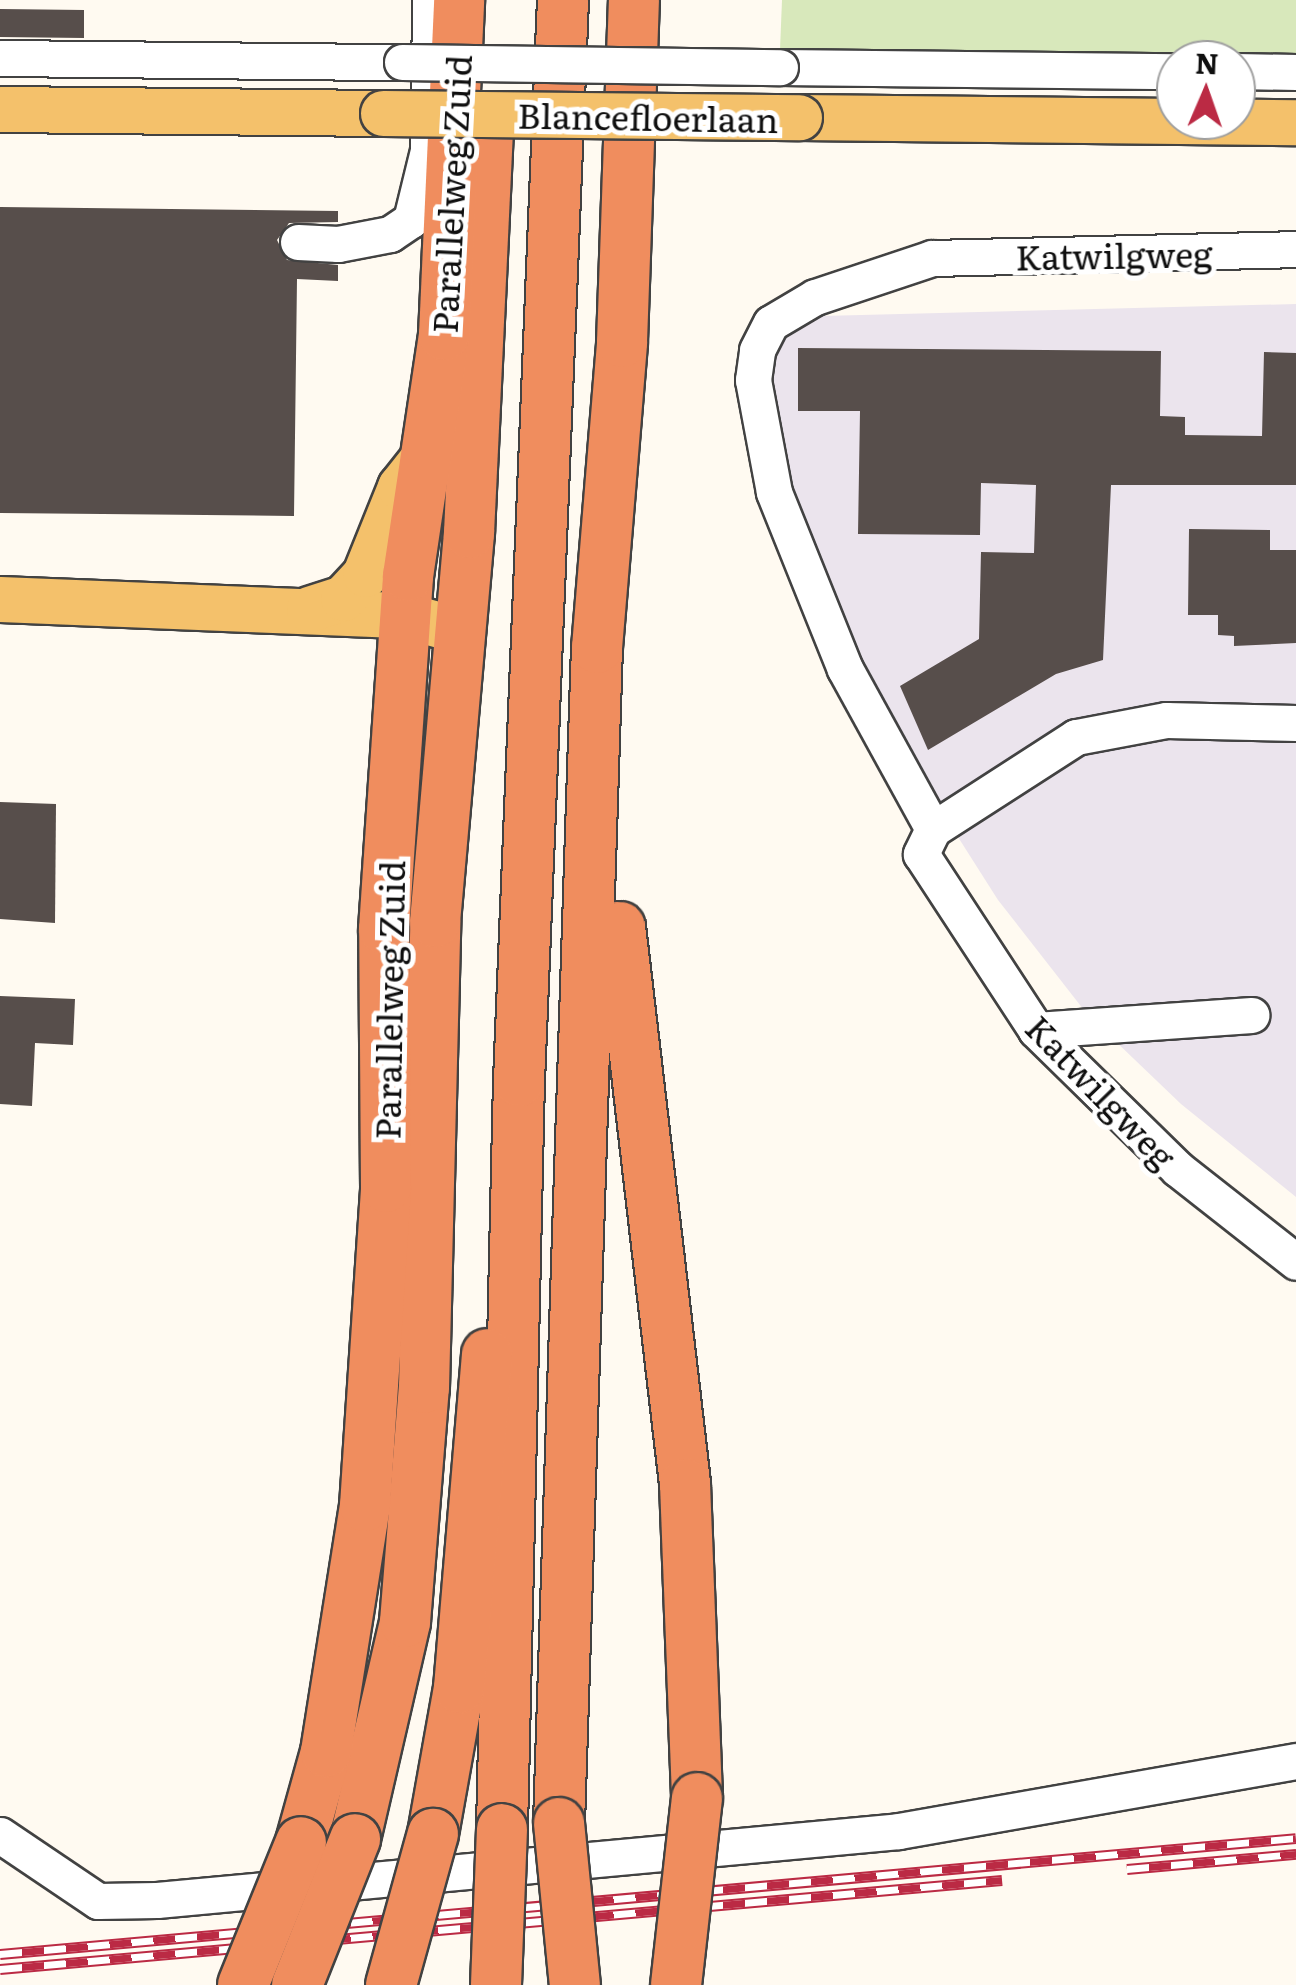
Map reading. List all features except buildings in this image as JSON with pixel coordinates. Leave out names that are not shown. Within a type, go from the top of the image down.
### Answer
[{"type":"highway","name":"Parallelweg Zuid","points":[[242,1985],[300,1842],[326,1752],[367,1487],[386,1187],[384,929],[403,630],[444,336],[460,0]]},
{"type":"highway","name":"Parallelweg Zuid","points":[[297,1985],[356,1839],[405,1622],[424,1388],[436,922],[481,333],[493,0]]},
{"type":"highway","points":[[496,1985],[519,1081],[562,0]]},
{"type":"highway","points":[[576,1985],[559,1823],[597,648],[622,342],[634,0]]},
{"type":"highway","points":[[593,786],[619,890],[620,966],[685,1484],[697,1798],[676,1985]]},
{"type":"highway","points":[[391,1985],[433,1834],[459,1688],[475,1448],[519,1081]]},
{"type":"main road","name":"Blancefloerlaan","points":[[0,109],[1296,122]]},
{"type":"main road","points":[[309,609],[343,598],[366,574],[400,487],[427,452]]},
{"type":"main road","points":[[0,599],[309,609],[403,630]]},
{"type":"main road","points":[[0,624],[458,630]]},
{"type":"street","points":[[298,242],[338,244],[390,234],[410,220],[423,192],[428,150],[430,0]]},
{"type":"street","points":[[0,58],[1156,71]]},
{"type":"street","points":[[1256,72],[1296,72]]},
{"type":"street","name":"Katwilgweg","points":[[1296,250],[932,258],[815,298],[771,323],[757,350],[753,380],[763,445],[793,544],[845,670],[930,832],[922,854],[935,881],[1036,1030],[1178,1169],[1296,1262]]},
{"type":"street","points":[[930,832],[1076,736],[1166,720],[1296,723]]},
{"type":"street","points":[[1036,1030],[1252,1016]]},
{"type":"street","points":[[0,1835],[98,1901],[157,1900],[899,1830],[1296,1760]]},
{"type":"shaded area","points":[[1296,304],[1296,1197],[1181,1104],[1087,1014],[998,900],[862,686],[799,546],[756,381],[780,331],[822,316]]},
{"type":"green space","points":[[782,0],[1296,0],[1296,56],[1256,56],[1256,40],[1156,40],[1156,54],[780,50]]},
{"type":"railway","points":[[0,1954],[1296,1838]]},
{"type":"railway","points":[[1127,1869],[1296,1854]]},
{"type":"railway","points":[[0,1969],[1002,1880]]}]
